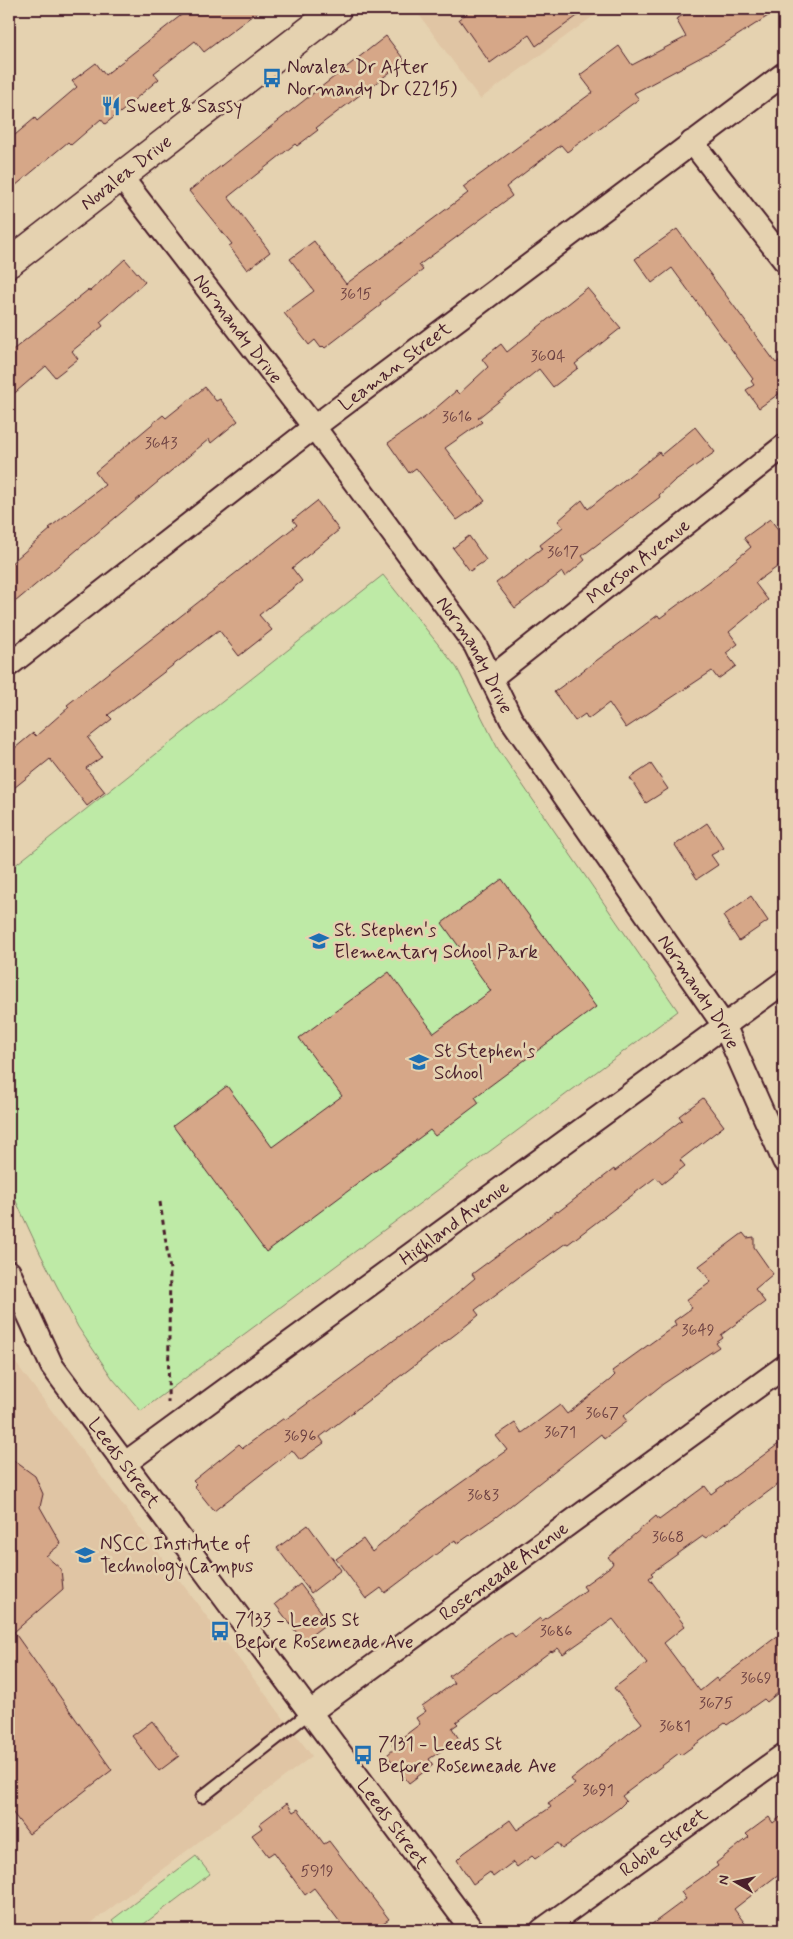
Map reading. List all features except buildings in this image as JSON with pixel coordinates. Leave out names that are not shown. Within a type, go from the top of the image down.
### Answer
[{"type":"street","name":"Novalea Drive","points":[[9,263],[122,178],[337,9]]},
{"type":"street","name":"Leaman Street","points":[[9,665],[314,427],[784,74]]},
{"type":"street","points":[[692,142],[784,260]]},
{"type":"street","name":"Normandy Drive","points":[[122,178],[314,427],[475,645],[511,719],[725,1027],[784,1161]]},
{"type":"street","name":"Merson Avenue","points":[[491,678],[784,446]]},
{"type":"street","name":"Highland Avenue","points":[[124,1464],[725,1027],[784,982]]},
{"type":"street","name":"Leeds Street","points":[[9,1272],[52,1366],[472,1930]]},
{"type":"street","name":"Rosemeade Avenue","points":[[309,1713],[784,1367]]},
{"type":"street","name":"Robie Street","points":[[542,1930],[784,1755]]},
{"type":"lane","name":"Rosemeade Avenue","points":[[202,1796],[309,1713]]},
{"type":"path","points":[[160,1202],[170,1270],[167,1433]]},
{"type":"shaded area","points":[[415,9],[603,9],[480,99]]},
{"type":"shaded area","name":"NSCC Institute of Technology Campus","points":[[9,1354],[312,1756],[82,1930],[9,1930]]},
{"type":"green space","name":"St. Stephen's Elementary School Park","points":[[383,575],[457,668],[498,749],[678,1011],[141,1411],[113,1379],[78,1327],[40,1253],[9,1186],[9,870]]},
{"type":"green space","points":[[196,1856],[210,1874],[136,1930],[120,1930],[112,1920]]},
{"type":"place","name":"Novalea Dr After Normandy Dr (2215)","points":[[272,78]]},
{"type":"place","name":"Sweet & Sassy","points":[[111,106]]},
{"type":"place","name":"St. Stephen's Elementary School Park","points":[[319,941]]},
{"type":"place","name":"St Stephen's School","points":[[419,1062]]},
{"type":"place","name":"NSCC Institute of Technology Campus","points":[[85,1555]]},
{"type":"place","name":"7133 - Leeds St Before Rosemeade Ave","points":[[220,1631]]},
{"type":"place","name":"7131 - Leeds St Before Rosemeade Ave","points":[[363,1755]]}]
